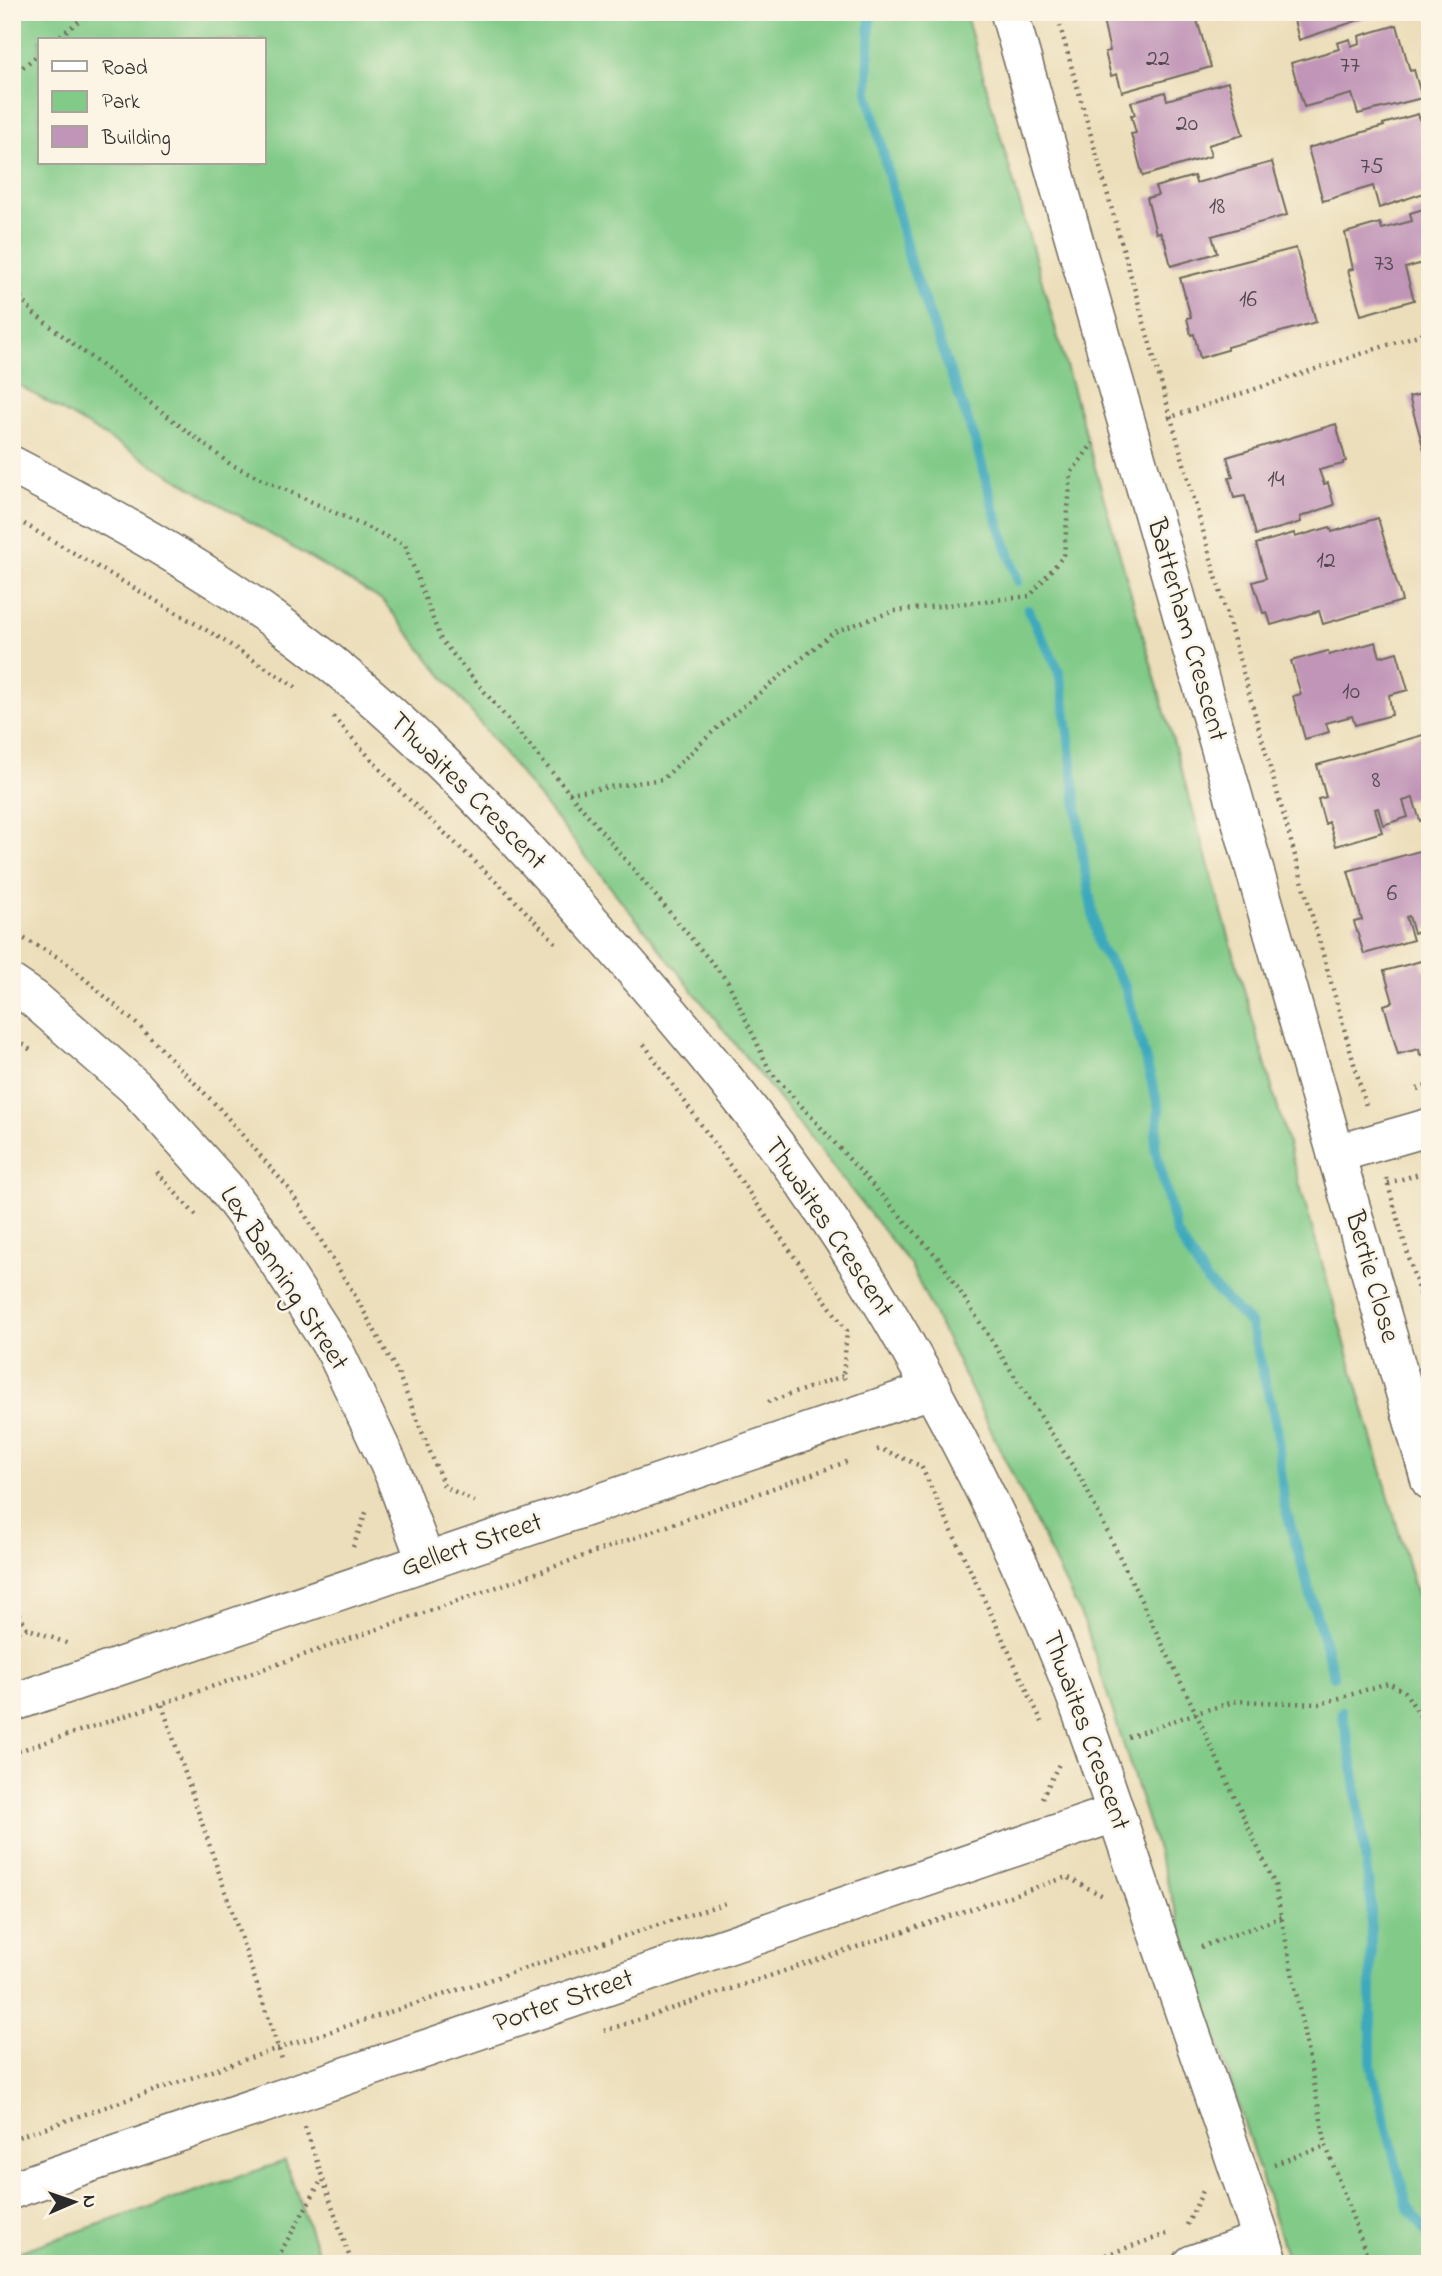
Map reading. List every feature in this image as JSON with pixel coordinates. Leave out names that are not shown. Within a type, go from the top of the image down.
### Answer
[{"type":"street","name":"Batterham Crescent","points":[[1009,12],[1336,1154]]},
{"type":"street","name":"Thwaites Crescent","points":[[12,465],[95,509],[226,587],[289,630],[407,727],[533,856],[682,1024],[737,1093],[841,1237],[933,1389],[972,1463],[1042,1614],[1094,1748],[1266,2252]]},
{"type":"street","name":"Lex Banning Street","points":[[12,984],[34,999],[135,1087],[224,1186],[264,1240],[336,1353],[393,1473],[426,1562]]},
{"type":"street","points":[[1336,1154],[1430,1127]]},
{"type":"street","name":"Bertie Close","points":[[1336,1154],[1430,1481]]},
{"type":"street","name":"Gellert Street","points":[[12,1703],[933,1389]]},
{"type":"street","name":"Porter Street","points":[[12,2189],[1116,1813]]},
{"type":"street","points":[[1192,2264],[1266,2252]]},
{"type":"path","points":[[58,38],[90,12]]},
{"type":"path","points":[[1056,12],[1430,1331]]},
{"type":"path","points":[[12,76],[38,55]]},
{"type":"path","points":[[569,793],[663,779],[718,727],[834,632],[894,611],[1030,596],[1064,555],[1071,473],[1091,444],[1430,331]]},
{"type":"path","points":[[12,517],[215,635],[308,695]]},
{"type":"path","points":[[328,712],[400,791],[504,889],[562,949]]},
{"type":"path","points":[[12,932],[63,960],[139,1026],[220,1109],[289,1189],[354,1292],[398,1373],[444,1486],[481,1504]]},
{"type":"path","points":[[12,1035],[41,1058]]},
{"type":"path","points":[[643,1043],[847,1331],[843,1376],[765,1403]]},
{"type":"path","points":[[150,1163],[200,1221]]},
{"type":"path","points":[[1388,1183],[1430,1171]]},
{"type":"path","points":[[869,1454],[881,1449],[921,1466],[1043,1724]]},
{"type":"path","points":[[12,1753],[162,1705],[856,1458]]},
{"type":"path","points":[[349,1556],[369,1504]]},
{"type":"path","points":[[12,1602],[27,1628],[69,1644]]},
{"type":"path","points":[[12,1633],[27,1628]]},
{"type":"path","points":[[1196,1713],[1237,1701],[1320,1704],[1388,1683],[1405,1692],[1430,1732]]},
{"type":"path","points":[[162,1705],[352,2264]]},
{"type":"path","points":[[1040,1802],[1060,1761]]},
{"type":"path","points":[[597,2033],[1066,1877],[1107,1898]]},
{"type":"path","points":[[12,2139],[278,2048],[740,1899]]},
{"type":"path","points":[[1166,1960],[1282,1917]]},
{"type":"path","points":[[293,2134],[306,2130]]},
{"type":"path","points":[[274,2264],[323,2178]]},
{"type":"path","points":[[1186,2228],[1205,2186]]},
{"type":"path","points":[[1079,2264],[1174,2232]]},
{"type":"green space","points":[[12,12],[965,12],[1430,1641],[1430,2264],[1289,2264],[1085,1624],[910,1264],[383,601],[12,381]]},
{"type":"green space","points":[[285,2161],[322,2264],[12,2264],[12,2254]]},
{"type":"building","points":[[1101,12],[1223,12],[1197,20],[1211,67],[1122,92],[1117,74],[1111,76],[1105,52],[1110,51]]},
{"type":"building","points":[[1292,12],[1380,12],[1380,13],[1299,40]]},
{"type":"building","points":[[1397,25],[1410,71],[1414,70],[1422,98],[1358,114],[1352,94],[1304,107],[1291,63],[1339,49],[1337,43],[1350,39],[1351,46],[1360,43],[1359,36]]},
{"type":"building","points":[[1228,82],[1243,135],[1208,145],[1211,156],[1143,176],[1131,134],[1136,133],[1131,102],[1165,92],[1167,100]]},
{"type":"building","points":[[1418,114],[1428,145],[1430,144],[1430,191],[1379,208],[1373,186],[1323,201],[1308,148]]},
{"type":"building","points":[[1272,162],[1287,215],[1212,236],[1217,253],[1171,266],[1165,242],[1160,232],[1156,233],[1147,198],[1158,195],[1155,187],[1194,176],[1196,183]]},
{"type":"building","points":[[1430,207],[1430,261],[1405,268],[1414,300],[1361,315],[1348,270],[1353,269],[1345,233],[1380,223],[1382,229],[1412,221],[1410,213]]},
{"type":"building","points":[[1296,248],[1316,322],[1227,347],[1227,350],[1200,358],[1194,334],[1191,335],[1187,318],[1191,317],[1180,278]]},
{"type":"building","points":[[1430,392],[1430,467],[1429,467],[1409,397]]},
{"type":"building","points":[[1336,424],[1346,461],[1319,470],[1324,484],[1328,483],[1334,505],[1300,517],[1301,522],[1256,535],[1245,496],[1234,498],[1229,478],[1233,477],[1227,457]]},
{"type":"building","points":[[1378,518],[1402,601],[1323,624],[1319,611],[1271,625],[1267,612],[1263,613],[1253,582],[1266,578],[1256,544],[1294,533],[1295,537],[1330,527],[1332,532]]},
{"type":"building","points":[[1376,642],[1380,657],[1397,652],[1408,690],[1389,695],[1392,715],[1355,725],[1352,716],[1326,723],[1329,732],[1305,739],[1293,696],[1301,694],[1291,661],[1328,651],[1329,655]]},
{"type":"building","points":[[1430,733],[1430,818],[1420,821],[1413,798],[1403,801],[1408,817],[1383,825],[1378,808],[1375,809],[1382,832],[1336,846],[1329,822],[1325,824],[1318,799],[1326,797],[1317,765]]},
{"type":"building","points":[[1430,848],[1430,928],[1414,933],[1409,916],[1406,917],[1413,940],[1364,954],[1354,922],[1362,920],[1348,871]]},
{"type":"building","points":[[1421,961],[1424,970],[1430,968],[1430,1053],[1420,1055],[1419,1049],[1398,1054],[1384,1005],[1393,1002],[1384,971]]},
{"type":"waterway","points":[[870,12],[868,92],[910,262],[975,440],[992,503],[1018,581]]},
{"type":"waterway","points":[[1028,610],[1058,669],[1084,865],[1099,946],[1125,986],[1159,1108],[1155,1146],[1176,1232],[1207,1281],[1251,1325],[1277,1428],[1284,1503],[1334,1676]]},
{"type":"waterway","points":[[1342,1712],[1353,1767],[1371,1902],[1371,2067],[1407,2205],[1430,2238]]}]
